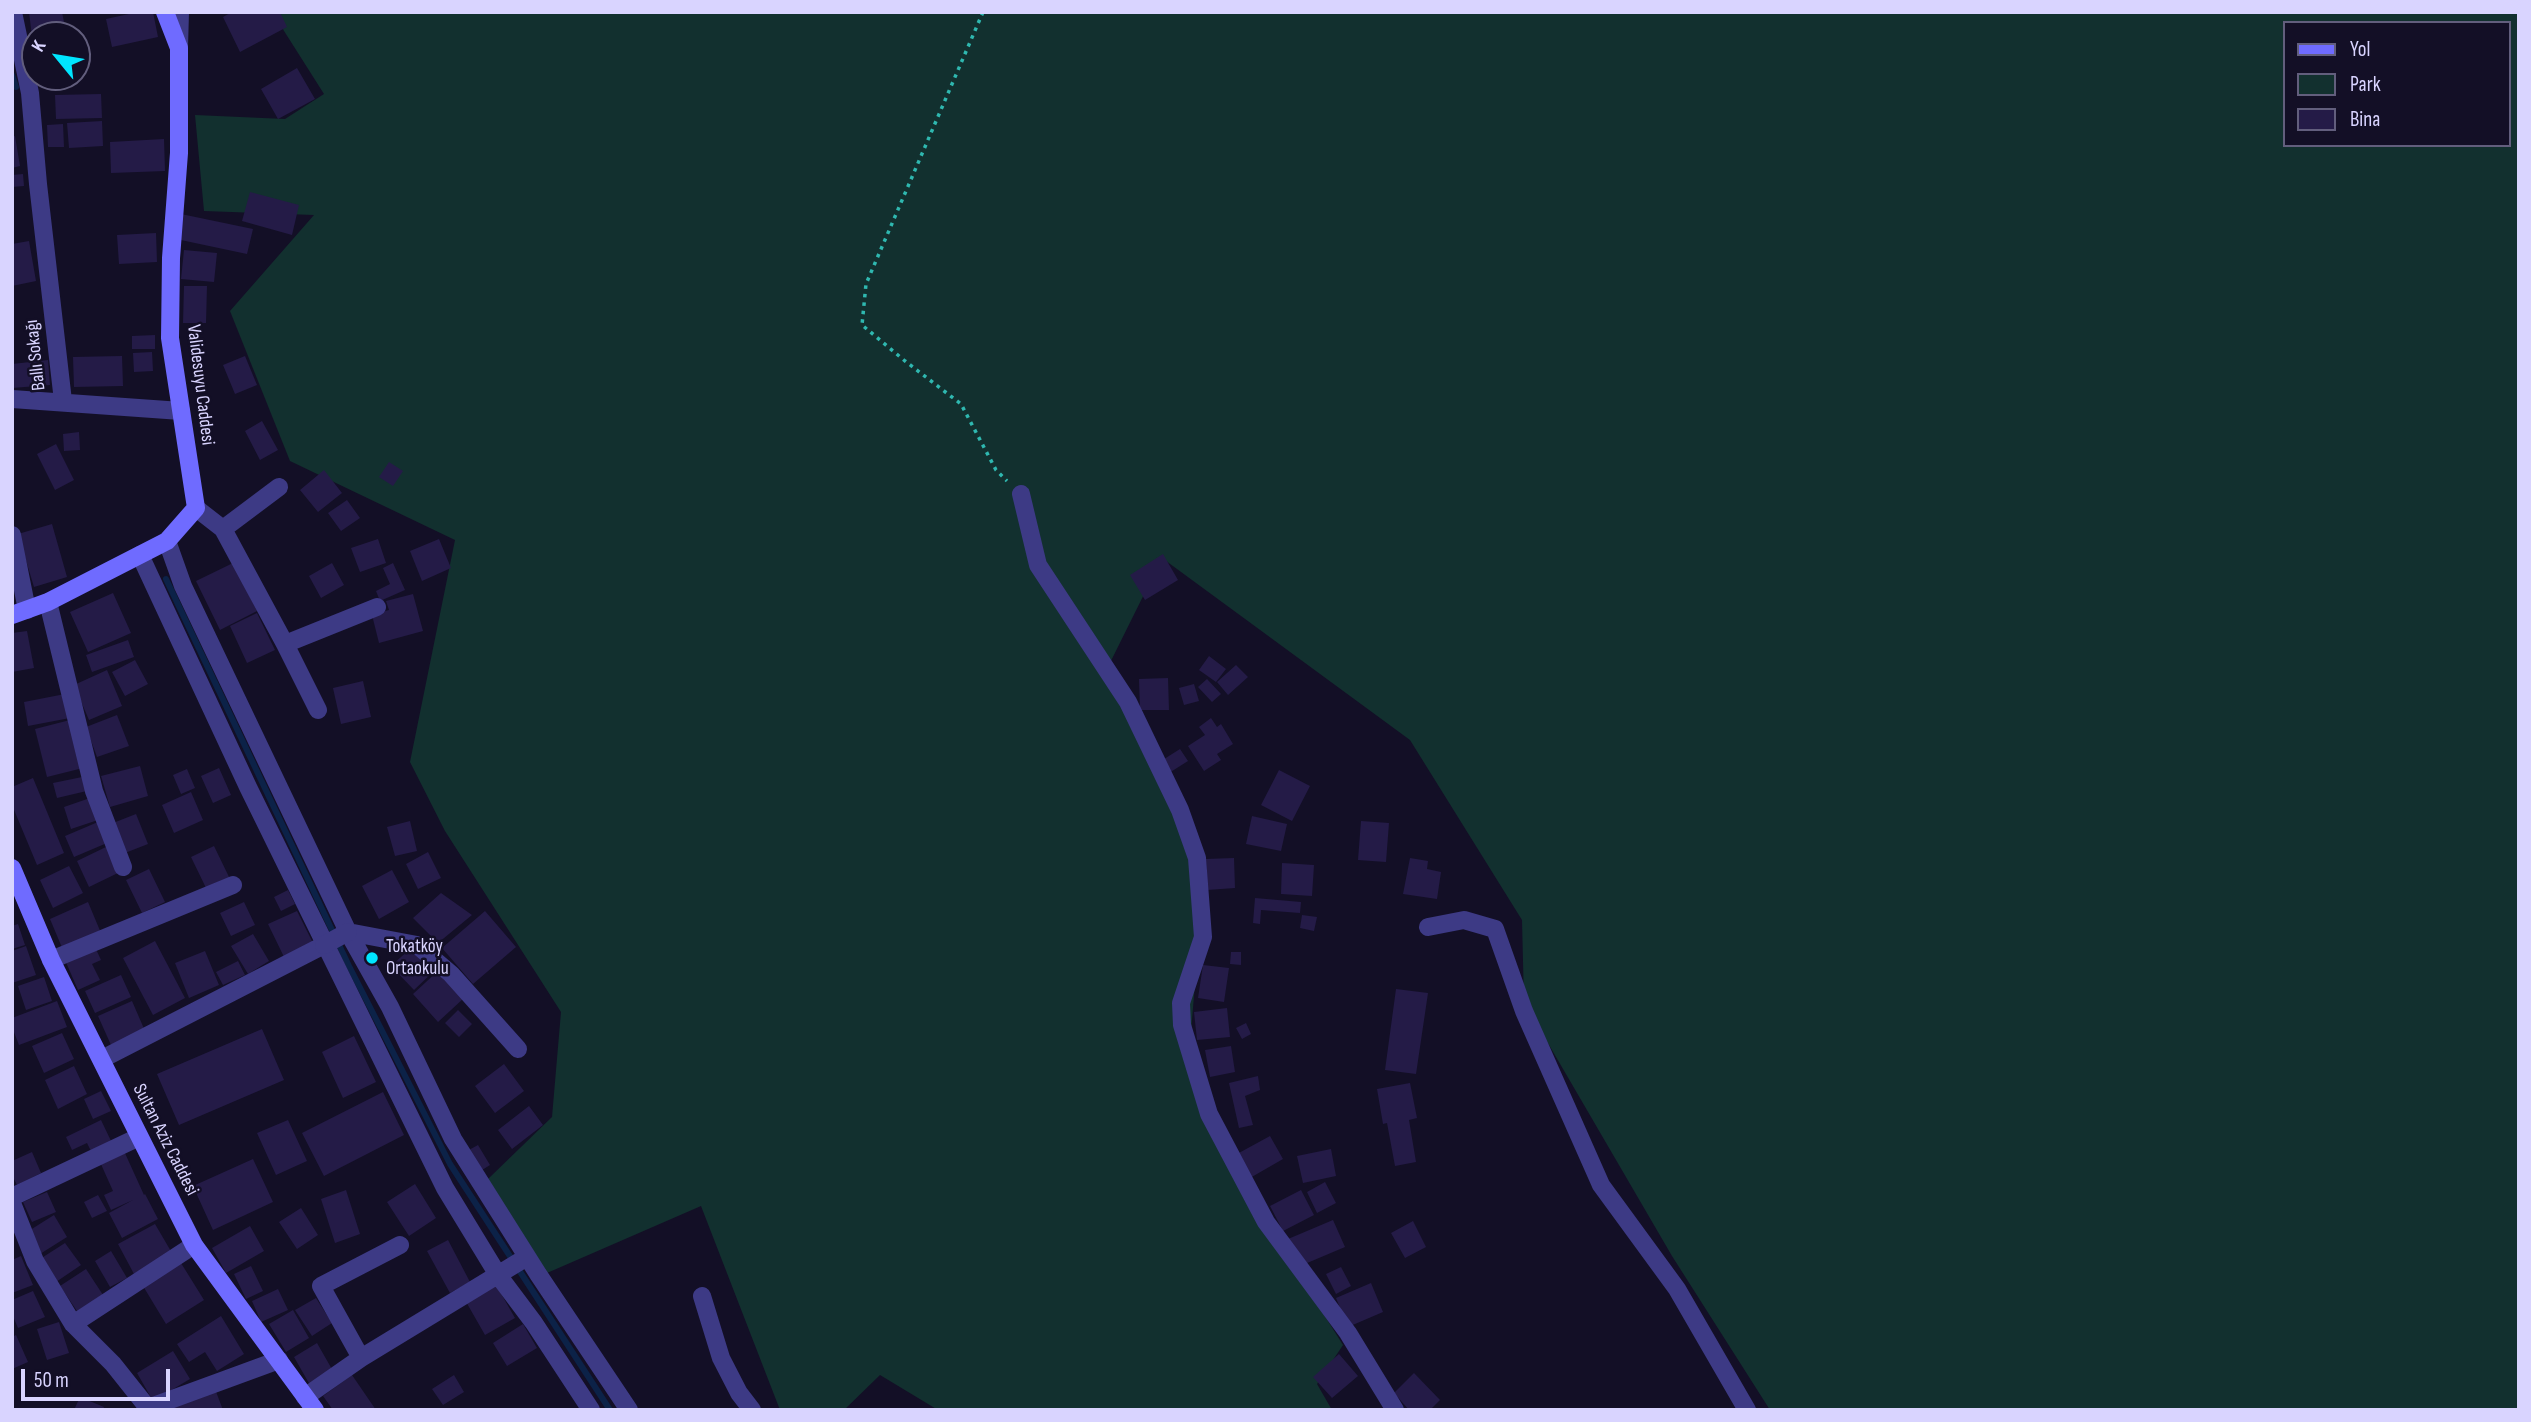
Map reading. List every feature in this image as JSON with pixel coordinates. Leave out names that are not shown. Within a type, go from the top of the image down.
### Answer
[{"type":"street","name":"Ballı Sokağı","points":[[13,12],[30,93],[63,401]]},
{"type":"street","name":"Validesuyu Caddesi","points":[[165,12],[179,48],[179,153],[171,258],[170,338],[196,508]]},
{"type":"street","points":[[179,48],[180,12]]},
{"type":"street","points":[[12,399],[181,411]]},
{"type":"street","points":[[223,529],[279,487]]},
{"type":"street","points":[[1021,494],[1038,565],[1128,702],[1180,810],[1197,858],[1203,937],[1181,1003],[1182,1025],[1209,1114],[1266,1222],[1348,1333],[1395,1410]]},
{"type":"street","points":[[12,536],[20,613],[48,602],[167,541],[196,508],[223,529],[318,710]]},
{"type":"street","points":[[167,541],[183,586],[348,932],[390,1007],[453,1139],[527,1257],[629,1410]]},
{"type":"street","points":[[140,555],[248,787],[444,1188],[498,1275],[534,1323],[591,1410]]},
{"type":"street","points":[[48,602],[94,791],[123,867]]},
{"type":"street","points":[[285,644],[377,607]]},
{"type":"street","name":"Sultan Aziz Caddesi","points":[[15,880],[51,960],[194,1244],[310,1404]]},
{"type":"street","points":[[51,960],[233,885]]},
{"type":"street","points":[[1428,928],[1464,920],[1495,929],[1524,1011],[1601,1185],[1677,1289],[1748,1410]]},
{"type":"street","points":[[102,1059],[348,932],[417,945],[451,974],[518,1049]]},
{"type":"street","points":[[12,1197],[139,1138]]},
{"type":"street","points":[[12,1203],[35,1261],[73,1324],[113,1364],[148,1409],[279,1360]]},
{"type":"street","points":[[73,1324],[194,1244]]},
{"type":"street","points":[[361,1358],[321,1286],[400,1244]]},
{"type":"street","points":[[310,1404],[361,1358],[527,1257]]},
{"type":"street","points":[[702,1296],[721,1358],[739,1394],[752,1410]]},
{"type":"path","points":[[983,12],[866,284],[862,325],[961,404],[996,470],[1021,494]]},
{"type":"green space","points":[[272,12],[2519,12],[2519,1410],[1770,1410],[1672,1256],[1524,1002],[1522,920],[1410,740],[1162,558],[1104,675],[1160,777],[1204,875],[1189,1056],[1247,1192],[1343,1345],[1317,1384],[1332,1410],[938,1410],[880,1375],[844,1410],[780,1410],[701,1206],[547,1273],[488,1179],[552,1117],[561,1012],[445,831],[410,762],[455,540],[290,461],[230,311],[314,215],[204,211],[195,115],[285,119],[324,94]]},
{"type":"building","points":[[29,12],[62,12],[64,21],[30,21]]},
{"type":"building","points":[[138,12],[153,12],[158,37],[112,47],[106,19]]},
{"type":"building","points":[[232,12],[280,12],[287,27],[240,52],[223,17]]},
{"type":"building","points":[[297,68],[315,99],[278,119],[261,89]]},
{"type":"building","points":[[101,94],[102,118],[56,119],[55,95]]},
{"type":"building","points":[[102,121],[103,146],[69,148],[67,123]]},
{"type":"building","points":[[63,124],[64,147],[48,147],[47,125]]},
{"type":"building","points":[[15,136],[20,166],[12,168],[12,137]]},
{"type":"building","points":[[164,139],[165,171],[111,173],[110,142]]},
{"type":"building","points":[[23,174],[24,186],[12,187],[12,175]]},
{"type":"building","points":[[250,192],[299,205],[292,235],[242,221]]},
{"type":"building","points":[[181,214],[253,229],[247,254],[176,239]]},
{"type":"building","points":[[156,233],[157,262],[119,264],[117,235]]},
{"type":"building","points":[[29,241],[36,281],[12,286],[12,244]]},
{"type":"building","points":[[184,250],[217,253],[214,282],[181,279]]},
{"type":"building","points":[[184,286],[207,286],[206,323],[183,323]]},
{"type":"building","points":[[155,335],[155,349],[132,349],[132,336]]},
{"type":"building","points":[[152,352],[153,371],[134,372],[133,353]]},
{"type":"building","points":[[122,356],[123,386],[74,387],[73,357]]},
{"type":"building","points":[[245,356],[257,385],[235,394],[223,365]]},
{"type":"building","points":[[48,360],[50,385],[12,388],[12,364]]},
{"type":"building","points":[[262,421],[278,450],[260,460],[245,431]]},
{"type":"building","points":[[79,432],[80,450],[64,451],[63,434]]},
{"type":"building","points":[[56,444],[74,480],[55,490],[37,454]]},
{"type":"building","points":[[389,462],[403,471],[393,486],[379,477]]},
{"type":"building","points":[[324,470],[342,493],[318,512],[300,490]]},
{"type":"building","points":[[347,500],[360,518],[341,531],[328,513]]},
{"type":"building","points":[[52,524],[67,577],[34,587],[18,534]]},
{"type":"building","points":[[378,539],[386,563],[360,572],[351,548]]},
{"type":"building","points":[[439,539],[451,568],[422,581],[410,551]]},
{"type":"building","points":[[1163,554],[1178,580],[1145,600],[1130,575]]},
{"type":"building","points":[[233,563],[257,611],[220,630],[196,581]]},
{"type":"building","points":[[332,563],[344,585],[321,598],[309,576]]},
{"type":"building","points":[[393,563],[405,590],[380,601],[376,591],[390,584],[383,568]]},
{"type":"building","points":[[113,593],[131,633],[88,652],[70,612]]},
{"type":"building","points":[[413,594],[423,631],[379,643],[372,615],[389,610],[386,601]]},
{"type":"building","points":[[257,613],[275,650],[247,663],[230,626]]},
{"type":"building","points":[[27,631],[34,668],[12,672],[12,633]]},
{"type":"building","points":[[128,640],[134,657],[92,672],[86,655]]},
{"type":"building","points":[[1209,656],[1226,669],[1216,682],[1199,670]]},
{"type":"building","points":[[135,660],[148,684],[125,696],[112,672]]},
{"type":"building","points":[[1236,665],[1248,677],[1228,695],[1217,682]]},
{"type":"building","points":[[107,670],[122,706],[89,720],[74,685]]},
{"type":"building","points":[[1168,678],[1169,710],[1140,710],[1139,679]]},
{"type":"building","points":[[1207,679],[1221,694],[1212,702],[1198,687]]},
{"type":"building","points":[[363,681],[371,717],[341,724],[333,688]]},
{"type":"building","points":[[1194,684],[1199,701],[1184,705],[1179,688]]},
{"type":"building","points":[[65,694],[70,718],[28,726],[24,702]]},
{"type":"building","points":[[117,715],[129,746],[97,757],[86,727]]},
{"type":"building","points":[[1211,718],[1217,727],[1221,724],[1233,744],[1217,754],[1221,760],[1204,771],[1188,746],[1205,735],[1199,727]]},
{"type":"building","points":[[70,720],[83,768],[47,777],[35,729]]},
{"type":"building","points":[[1180,749],[1188,761],[1169,773],[1161,761]]},
{"type":"building","points":[[140,766],[148,796],[110,807],[101,776]]},
{"type":"building","points":[[219,768],[231,795],[213,803],[201,776]]},
{"type":"building","points":[[187,769],[195,788],[181,794],[173,775]]},
{"type":"building","points":[[1279,770],[1310,786],[1292,821],[1261,805]]},
{"type":"building","points":[[87,776],[91,790],[57,798],[53,783]]},
{"type":"building","points":[[33,778],[64,853],[37,865],[12,805],[12,787]]},
{"type":"building","points":[[191,792],[203,820],[174,833],[162,805]]},
{"type":"building","points":[[90,798],[98,820],[71,829],[64,807]]},
{"type":"building","points":[[136,814],[148,844],[125,853],[113,823]]},
{"type":"building","points":[[1252,816],[1287,824],[1281,851],[1246,844]]},
{"type":"building","points":[[410,821],[417,851],[395,856],[387,827]]},
{"type":"building","points":[[1361,821],[1389,823],[1386,862],[1358,860]]},
{"type":"building","points":[[98,822],[107,843],[74,857],[65,836]]},
{"type":"building","points":[[108,846],[120,872],[89,887],[77,861]]},
{"type":"building","points":[[214,846],[230,879],[207,890],[191,857]]},
{"type":"building","points":[[428,852],[441,878],[418,889],[406,864]]},
{"type":"building","points":[[1234,858],[1235,888],[1207,890],[1206,859]]},
{"type":"building","points":[[1410,858],[1428,861],[1427,869],[1441,872],[1437,899],[1403,894]]},
{"type":"building","points":[[1282,863],[1314,865],[1312,896],[1281,894]]},
{"type":"building","points":[[69,866],[83,893],[53,908],[40,880]]},
{"type":"building","points":[[149,869],[165,902],[142,913],[126,880]]},
{"type":"building","points":[[392,870],[409,902],[379,919],[362,886]]},
{"type":"building","points":[[288,890],[295,904],[281,911],[274,897]]},
{"type":"building","points":[[441,893],[472,915],[438,943],[413,918]]},
{"type":"building","points":[[1255,898],[1301,902],[1300,913],[1261,910],[1260,924],[1253,923]]},
{"type":"building","points":[[88,902],[101,933],[63,950],[50,919]]},
{"type":"building","points":[[244,902],[255,925],[231,936],[220,913]]},
{"type":"building","points":[[297,911],[313,943],[284,957],[268,924]]},
{"type":"building","points":[[485,911],[516,947],[473,984],[442,948]]},
{"type":"building","points":[[1302,915],[1317,917],[1314,931],[1300,928]]},
{"type":"building","points":[[18,924],[25,945],[12,949],[12,926]]},
{"type":"building","points":[[253,934],[269,961],[248,974],[231,946]]},
{"type":"building","points":[[155,941],[185,998],[153,1015],[123,958]]},
{"type":"building","points":[[26,946],[36,975],[12,983],[12,951]]},
{"type":"building","points":[[95,947],[101,960],[92,964],[100,980],[78,990],[65,960]]},
{"type":"building","points":[[411,948],[434,971],[414,990],[391,966]]},
{"type":"building","points":[[205,951],[219,985],[189,998],[175,963]]},
{"type":"building","points":[[1231,952],[1241,952],[1241,965],[1230,964]]},
{"type":"building","points":[[238,961],[245,975],[223,985],[216,972]]},
{"type":"building","points":[[1203,965],[1229,968],[1224,1002],[1198,998]]},
{"type":"building","points":[[439,970],[464,998],[438,1022],[413,994]]},
{"type":"building","points":[[121,975],[131,997],[95,1013],[85,991]]},
{"type":"building","points":[[44,977],[52,1001],[26,1010],[18,986]]},
{"type":"building","points":[[1396,989],[1428,993],[1416,1074],[1385,1070]]},
{"type":"building","points":[[57,1001],[67,1027],[19,1045],[12,1027],[12,1018]]},
{"type":"building","points":[[132,1001],[145,1031],[111,1045],[98,1016]]},
{"type":"building","points":[[1227,1008],[1230,1037],[1197,1040],[1194,1012]]},
{"type":"building","points":[[458,1010],[472,1024],[459,1037],[445,1023]]},
{"type":"building","points":[[1246,1023],[1251,1034],[1242,1039],[1236,1028]]},
{"type":"building","points":[[262,1029],[284,1080],[179,1125],[157,1074]]},
{"type":"building","points":[[62,1033],[74,1059],[44,1073],[32,1046]]},
{"type":"building","points":[[354,1036],[376,1082],[343,1098],[322,1052]]},
{"type":"building","points":[[1231,1046],[1235,1072],[1210,1077],[1205,1050]]},
{"type":"building","points":[[504,1064],[524,1091],[495,1113],[475,1086]]},
{"type":"building","points":[[74,1066],[87,1094],[58,1109],[45,1080]]},
{"type":"building","points":[[1258,1076],[1260,1090],[1245,1096],[1253,1125],[1239,1128],[1229,1083]]},
{"type":"building","points":[[1410,1083],[1417,1118],[1409,1120],[1416,1162],[1395,1166],[1387,1123],[1383,1124],[1377,1089]]},
{"type":"building","points":[[101,1091],[111,1111],[93,1119],[84,1099]]},
{"type":"building","points":[[383,1092],[404,1135],[324,1176],[302,1133]]},
{"type":"building","points":[[529,1106],[543,1125],[512,1149],[498,1130]]},
{"type":"building","points":[[101,1120],[112,1143],[92,1153],[87,1143],[72,1150],[66,1137]]},
{"type":"building","points":[[288,1120],[307,1161],[276,1175],[257,1133]]},
{"type":"building","points":[[1270,1136],[1283,1159],[1250,1178],[1237,1154]]},
{"type":"building","points":[[478,1145],[490,1165],[479,1172],[467,1151]]},
{"type":"building","points":[[1331,1149],[1336,1176],[1303,1183],[1297,1156]]},
{"type":"building","points":[[124,1151],[158,1219],[122,1238],[109,1213],[133,1200],[111,1210],[104,1195],[113,1191],[100,1162]]},
{"type":"building","points":[[32,1152],[41,1173],[17,1185],[12,1175],[12,1161]]},
{"type":"building","points":[[253,1159],[273,1202],[213,1230],[193,1186]]},
{"type":"building","points":[[1325,1182],[1336,1203],[1317,1213],[1307,1192]]},
{"type":"building","points":[[415,1184],[436,1218],[409,1236],[387,1202]]},
{"type":"building","points":[[346,1190],[360,1234],[335,1243],[321,1199]]},
{"type":"building","points":[[1301,1190],[1314,1215],[1283,1231],[1270,1206]]},
{"type":"building","points":[[47,1192],[56,1212],[32,1222],[23,1202]]},
{"type":"building","points":[[98,1195],[107,1211],[92,1218],[84,1202]]},
{"type":"building","points":[[301,1208],[318,1235],[297,1249],[279,1222]]},
{"type":"building","points":[[54,1215],[67,1237],[40,1254],[27,1232]]},
{"type":"building","points":[[1333,1220],[1345,1247],[1300,1266],[1288,1239]]},
{"type":"building","points":[[1413,1221],[1426,1247],[1405,1258],[1391,1233]]},
{"type":"building","points":[[155,1224],[172,1253],[134,1274],[118,1244]]},
{"type":"building","points":[[250,1226],[264,1251],[226,1273],[212,1248]]},
{"type":"building","points":[[448,1240],[470,1282],[450,1293],[427,1251]]},
{"type":"building","points":[[65,1243],[81,1265],[56,1282],[40,1259]]},
{"type":"building","points":[[111,1251],[127,1278],[110,1287],[95,1261]]},
{"type":"building","points":[[21,1256],[33,1285],[12,1293],[12,1260]]},
{"type":"building","points":[[181,1263],[204,1300],[166,1324],[143,1286]]},
{"type":"building","points":[[251,1266],[263,1291],[246,1299],[234,1274]]},
{"type":"building","points":[[1341,1267],[1351,1286],[1336,1294],[1326,1274]]},
{"type":"building","points":[[86,1269],[103,1295],[77,1311],[60,1286]]},
{"type":"building","points":[[495,1283],[515,1318],[485,1335],[465,1300]]},
{"type":"building","points":[[1371,1283],[1383,1312],[1348,1327],[1336,1298]]},
{"type":"building","points":[[278,1289],[288,1310],[261,1322],[252,1301]]},
{"type":"building","points":[[33,1291],[45,1317],[18,1328],[12,1314],[12,1300]]},
{"type":"building","points":[[316,1298],[332,1323],[312,1336],[295,1310]]},
{"type":"building","points":[[293,1310],[309,1338],[286,1352],[269,1324]]},
{"type":"building","points":[[221,1316],[244,1354],[217,1371],[205,1352],[189,1362],[177,1344]]},
{"type":"building","points":[[59,1322],[69,1353],[47,1360],[37,1329]]},
{"type":"building","points":[[523,1324],[537,1348],[507,1366],[493,1343]]},
{"type":"building","points":[[16,1335],[28,1362],[12,1369],[12,1337]]},
{"type":"building","points":[[317,1343],[333,1371],[310,1385],[294,1357]]},
{"type":"building","points":[[173,1351],[190,1379],[153,1401],[137,1373]]},
{"type":"building","points":[[1339,1354],[1358,1376],[1332,1398],[1313,1377]]},
{"type":"building","points":[[1414,1373],[1440,1400],[1430,1410],[1409,1410],[1394,1393]]},
{"type":"building","points":[[352,1375],[376,1410],[333,1410],[323,1396]]},
{"type":"building","points":[[454,1375],[464,1392],[443,1405],[432,1389]]},
{"type":"building","points":[[215,1389],[223,1410],[163,1410]]},
{"type":"building","points":[[80,1397],[104,1407],[103,1410],[74,1410]]},
{"type":"waterway","points":[[12,75],[16,87]]},
{"type":"waterway","points":[[166,579],[349,966],[450,1164],[610,1410]]},
{"type":"place","name":"Tokatköy Ortaokulu","points":[[372,958]]}]
